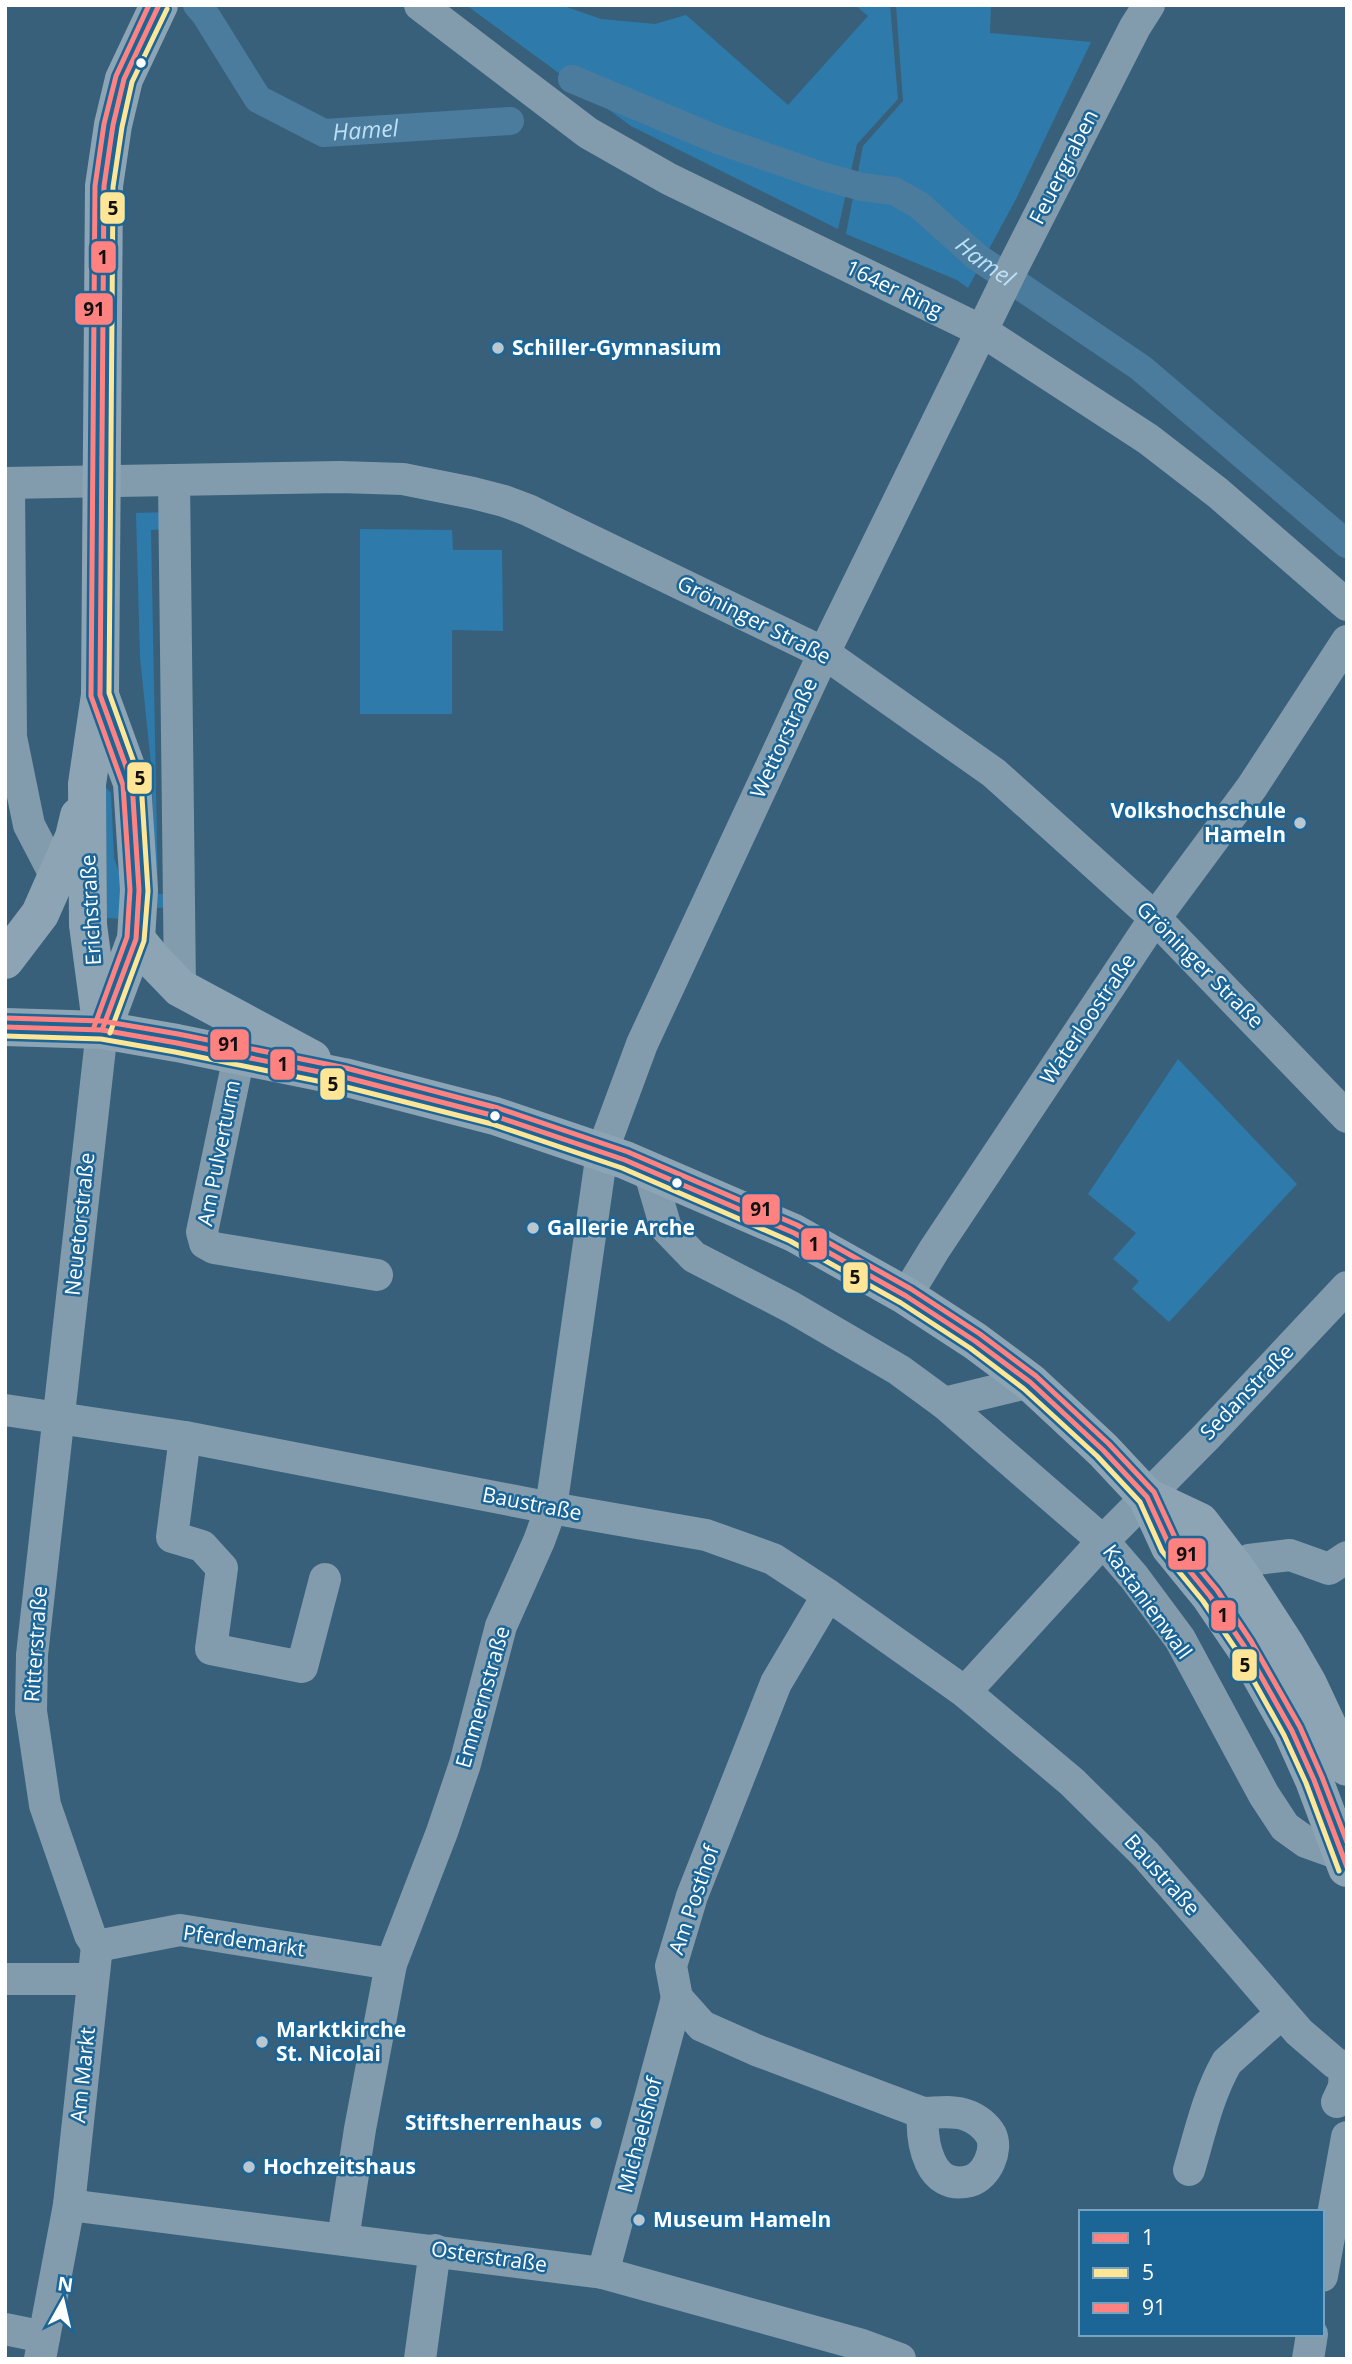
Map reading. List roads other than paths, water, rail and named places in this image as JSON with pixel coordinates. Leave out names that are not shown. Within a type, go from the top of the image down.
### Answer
[{"type":"main road","name":"Erichstraße","points":[[102,1031],[89,925],[87,784],[100,695],[104,186],[113,125],[124,79],[157,8]]},
{"type":"main road","name":"Erichstraße","points":[[100,695],[132,783],[139,890],[136,939],[102,1031]]},
{"type":"main road","points":[[5,961],[40,914],[74,837],[87,784]]},
{"type":"main road","points":[[136,939],[180,988],[344,1077]]},
{"type":"main road","name":"Kastanienwall","points":[[5,1027],[102,1031],[344,1077],[495,1116],[649,1170],[794,1233],[905,1296],[975,1341],[1030,1382],[1103,1450],[1147,1497],[1170,1546],[1210,1595],[1244,1646],[1292,1731],[1314,1780],[1344,1862]]},
{"type":"main road","name":"Kastanienwall","points":[[1147,1497],[1200,1522],[1239,1573],[1308,1684],[1347,1767]]},
{"type":"street","name":"164er Ring","points":[[420,5],[588,133],[669,179],[982,331],[1148,439],[1218,493],[1347,605]]},
{"type":"street","name":"Feuergraben","points":[[982,331],[1135,27],[1149,5]]},
{"type":"street","name":"Wettorstraße","points":[[602,1152],[642,1044],[824,653],[982,331]]},
{"type":"street","name":"Gröninger Straße","points":[[7,484],[340,477],[403,479],[504,500],[824,653],[994,773],[1155,918],[1347,1116]]},
{"type":"street","points":[[174,480],[180,988]]},
{"type":"street","name":"Erichstraße","points":[[7,484],[8,737],[29,825],[56,877]]},
{"type":"street","name":"Waterloostraße","points":[[905,1296],[1155,918],[1252,787],[1347,641]]},
{"type":"street","name":"Neuetorstraße","points":[[59,1417],[102,1031]]},
{"type":"street","name":"Am Pulverturm","points":[[239,1056],[202,1232],[205,1243],[214,1248],[377,1275]]},
{"type":"street","name":"Emmernstraße","points":[[343,2239],[360,2129],[391,1964],[465,1764],[501,1626],[551,1508],[602,1152]]},
{"type":"street","name":"Kastanienwall","points":[[649,1170],[666,1228],[694,1256],[791,1307],[899,1370],[944,1403],[1103,1541],[1134,1577],[1180,1639],[1264,1795],[1285,1827],[1306,1842],[1344,1862]]},
{"type":"street","name":"Sedanstraße","points":[[1147,1497],[1347,1287]]},
{"type":"street","points":[[944,1403],[1030,1382]]},
{"type":"street","name":"Baustraße","points":[[5,1409],[185,1437],[551,1508],[706,1535],[772,1559],[828,1595],[965,1692],[1072,1782],[1146,1855],[1299,2032],[1335,2063],[1346,2067]]},
{"type":"street","name":"Ritterstraße","points":[[59,1417],[32,1655],[32,1711],[45,1805],[90,1935],[97,1946]]},
{"type":"street","points":[[185,1437],[172,1537],[202,1546],[222,1568],[211,1648],[302,1667],[324,1579]]},
{"type":"street","points":[[965,1692],[1103,1541],[1147,1497]]},
{"type":"street","points":[[1249,1560],[1290,1555],[1341,1571]]},
{"type":"street","name":"Am Posthof","points":[[677,1998],[671,1966],[692,1896],[776,1682],[828,1595]]},
{"type":"street","name":"Pferdemarkt","points":[[97,1946],[180,1930],[391,1964]]},
{"type":"street","name":"Am Markt","points":[[42,2348],[69,2205],[97,1946]]},
{"type":"street","points":[[5,1979],[93,1979]]},
{"type":"street","points":[[677,1998],[702,2026],[756,2050],[923,2113]]},
{"type":"street","name":"Michaelshof","points":[[603,2273],[677,1998]]},
{"type":"street","points":[[1189,2170],[1215,2083],[1227,2062],[1282,2013]]},
{"type":"street","points":[[1337,2102],[1344,2087],[1346,2067]]},
{"type":"street","points":[[1324,2265],[1347,2137]]},
{"type":"street","name":"Osterstraße","points":[[69,2205],[603,2273],[862,2345],[900,2359]]},
{"type":"street","points":[[420,2359],[435,2250]]},
{"type":"street","points":[[5,2329],[42,2348]]},
{"type":"street","points":[[1308,2359],[1312,2336]]},
{"type":"waterway","name":"Hamel","points":[[197,5],[258,99],[324,133],[510,121]]},
{"type":"waterway","name":"Hamel","points":[[572,79],[718,140],[822,176],[862,187],[894,191],[919,205],[977,257],[1141,368],[1347,544]]},
{"type":"place","name":"Schiller-Gymnasium","points":[[498,348]]},
{"type":"place","name":"Volkshochschule Hameln","points":[[1300,823]]},
{"type":"place","name":"Gallerie Arche","points":[[533,1228]]},
{"type":"place","name":"Marktkirche St. Nicolai","points":[[262,2042]]},
{"type":"place","name":"Stiftsherrenhaus","points":[[596,2123]]},
{"type":"place","name":"Hochzeitshaus","points":[[249,2167]]},
{"type":"place","name":"Museum Hameln","points":[[639,2220]]}]
